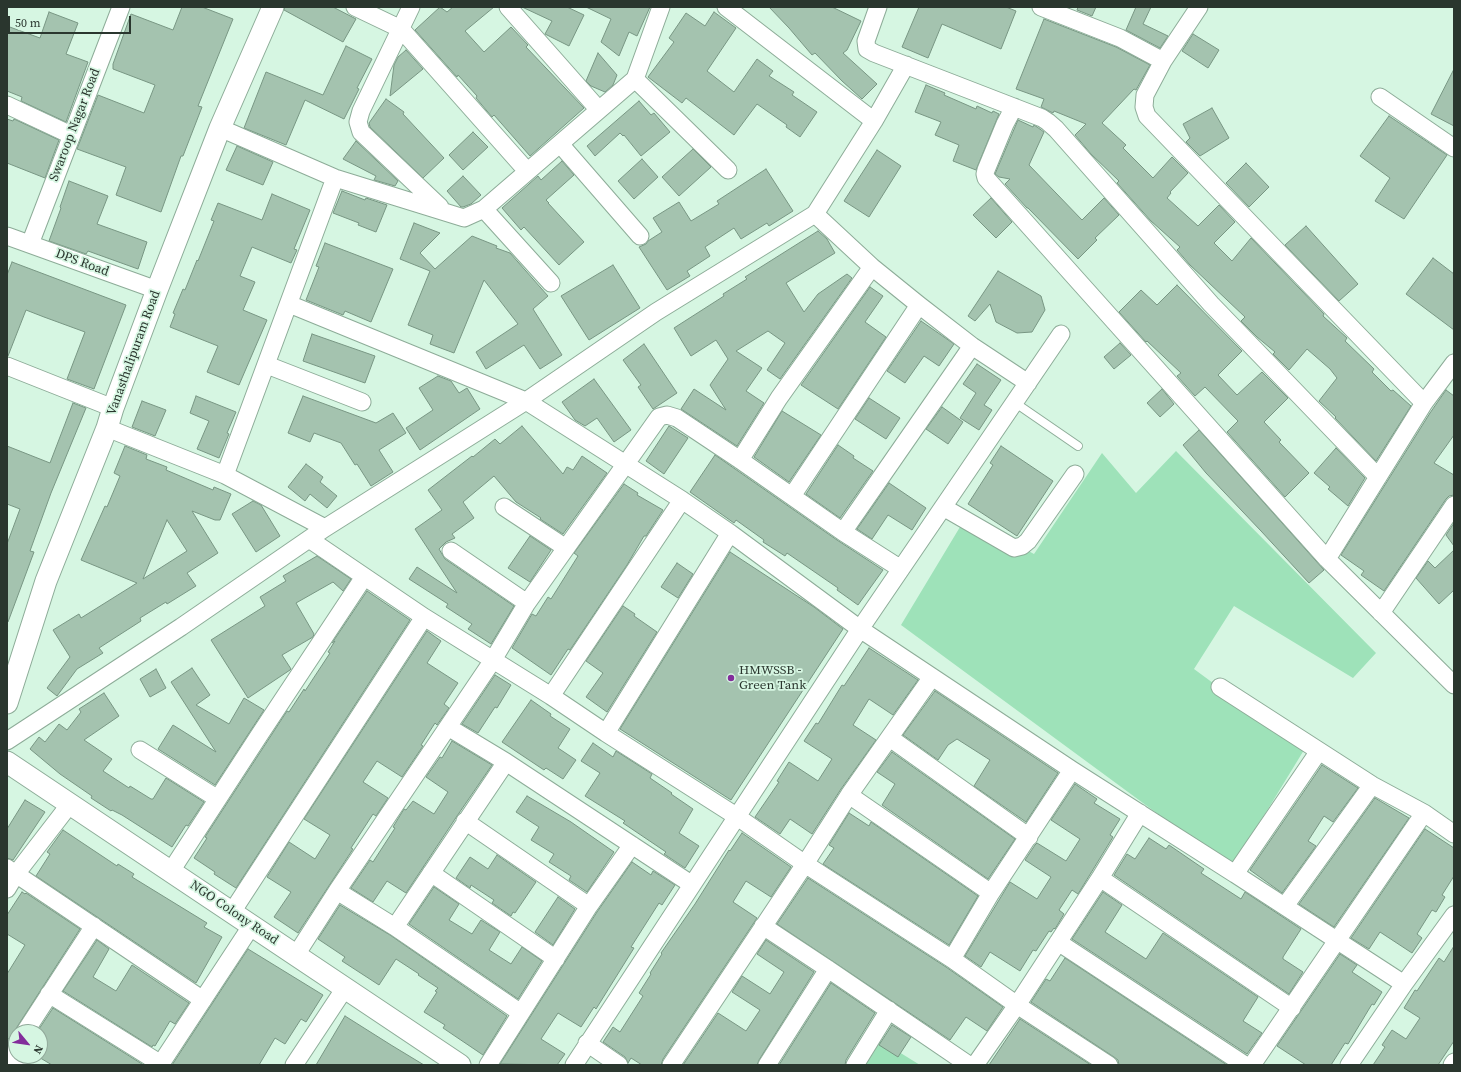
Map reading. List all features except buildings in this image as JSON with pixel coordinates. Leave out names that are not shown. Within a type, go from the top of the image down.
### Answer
[{"type":"street","name":"Swaroop Nagar Road","points":[[30,244],[121,7]]},
{"type":"street","name":"Vanasthalipuram Road","points":[[7,703],[46,581],[107,428],[157,290],[220,128],[272,7]]},
{"type":"street","points":[[355,7],[401,29],[528,170]]},
{"type":"street","points":[[411,7],[361,111],[358,122],[362,132],[443,210]]},
{"type":"street","points":[[508,7],[599,110]]},
{"type":"street","points":[[220,128],[335,178],[443,210],[455,216],[464,218],[484,209],[635,80],[661,7]]},
{"type":"street","points":[[726,7],[874,121]]},
{"type":"street","points":[[878,7],[866,41],[867,49],[1042,118],[1056,129],[1211,304],[1378,477]]},
{"type":"street","points":[[1041,7],[1120,38],[1163,61]]},
{"type":"street","points":[[1199,7],[1163,61],[1145,95],[1144,107],[1147,116],[1424,403]]},
{"type":"street","points":[[7,741],[181,627],[325,528],[526,401],[656,312],[815,214],[874,121],[906,65]]},
{"type":"street","points":[[635,80],[728,170]]},
{"type":"street","points":[[1380,97],[1454,148]]},
{"type":"street","points":[[7,105],[71,135]]},
{"type":"street","points":[[1014,107],[1005,124],[986,170],[986,178],[1327,559],[1381,613],[1451,676]]},
{"type":"street","points":[[560,144],[640,236]]},
{"type":"street","points":[[225,475],[335,178]]},
{"type":"street","points":[[484,209],[551,283]]},
{"type":"street","points":[[815,214],[872,267],[919,305],[972,346],[1028,383]]},
{"type":"street","name":"DPS Road","points":[[7,236],[157,290]]},
{"type":"street","points":[[740,460],[779,398],[872,267]]},
{"type":"street","points":[[289,304],[526,401],[682,500],[730,533],[860,629],[1072,770],[1404,984]]},
{"type":"street","points":[[792,496],[919,305]]},
{"type":"street","points":[[574,1065],[691,884],[860,629],[1061,334]]},
{"type":"street","points":[[843,532],[972,346]]},
{"type":"street","points":[[1327,559],[1424,403],[1454,363]]},
{"type":"street","points":[[267,365],[362,402]]},
{"type":"street","points":[[7,366],[113,408]]},
{"type":"street","points":[[296,955],[337,891],[493,660],[527,603],[659,417],[667,415],[677,418],[901,570]]},
{"type":"street","points":[[107,428],[225,475],[325,528]]},
{"type":"street","points":[[943,507],[1014,548],[1022,546],[1028,541],[1075,474]]},
{"type":"street","points":[[551,696],[682,500]]},
{"type":"street","points":[[1381,613],[1454,505]]},
{"type":"street","points":[[504,507],[566,548]]},
{"type":"street","points":[[606,733],[730,533]]},
{"type":"street","points":[[309,539],[424,617],[551,696],[736,816],[805,864],[952,959],[1017,1005],[1109,1065]]},
{"type":"street","points":[[451,551],[527,603]]},
{"type":"street","points":[[171,872],[364,577]]},
{"type":"street","points":[[232,912],[424,617]]},
{"type":"street","points":[[671,1065],[805,864],[848,795],[932,677]]},
{"type":"street","points":[[1220,686],[1372,785],[1424,814],[1454,834]]},
{"type":"street","points":[[448,727],[506,762],[691,884]]},
{"type":"street","points":[[890,738],[1029,837]]},
{"type":"street","points":[[140,750],[218,799]]},
{"type":"street","points":[[1235,874],[1319,751]]},
{"type":"street","name":"NGO Colony Road","points":[[7,762],[252,925],[450,1062]]},
{"type":"street","points":[[395,927],[506,762]]},
{"type":"street","points":[[952,959],[991,893],[1072,770]]},
{"type":"street","points":[[1285,906],[1372,785]]},
{"type":"street","points":[[848,795],[991,893]]},
{"type":"street","points":[[7,889],[12,871],[70,804]]},
{"type":"street","points":[[975,1065],[1017,1005],[1100,878],[1140,813]]},
{"type":"street","points":[[1252,1065],[1424,814]]},
{"type":"street","points":[[465,821],[589,906]]},
{"type":"street","points":[[488,1065],[589,906],[632,845]]},
{"type":"street","points":[[12,871],[203,1000]]},
{"type":"street","points":[[430,873],[556,959]]},
{"type":"street","points":[[1100,878],[1292,1008]]},
{"type":"street","points":[[337,891],[395,927],[521,1013]]},
{"type":"street","points":[[1348,1065],[1454,915]]},
{"type":"street","points":[[49,994],[160,1065],[252,925]]},
{"type":"street","points":[[30,1024],[94,926]]},
{"type":"street","points":[[763,926],[828,968],[969,1065]]},
{"type":"street","points":[[1058,942],[1245,1065]]},
{"type":"street","points":[[767,1065],[828,968]]},
{"type":"street","points":[[294,1065],[345,988]]},
{"type":"street","points":[[855,1065],[889,1010]]},
{"type":"street","points":[[587,1043],[619,1065]]},
{"type":"lane","points":[[1014,402],[1078,446]]},
{"type":"green space","points":[[1176,451],[1376,653],[1353,678],[1234,606],[1194,669],[1304,750],[1230,867],[901,625],[966,517],[1034,554],[1102,453],[1136,493]]},
{"type":"green space","points":[[878,1039],[920,1065],[863,1065]]},
{"type":"place","name":"HMWSSB - Green Tank","points":[[731,678]]}]
